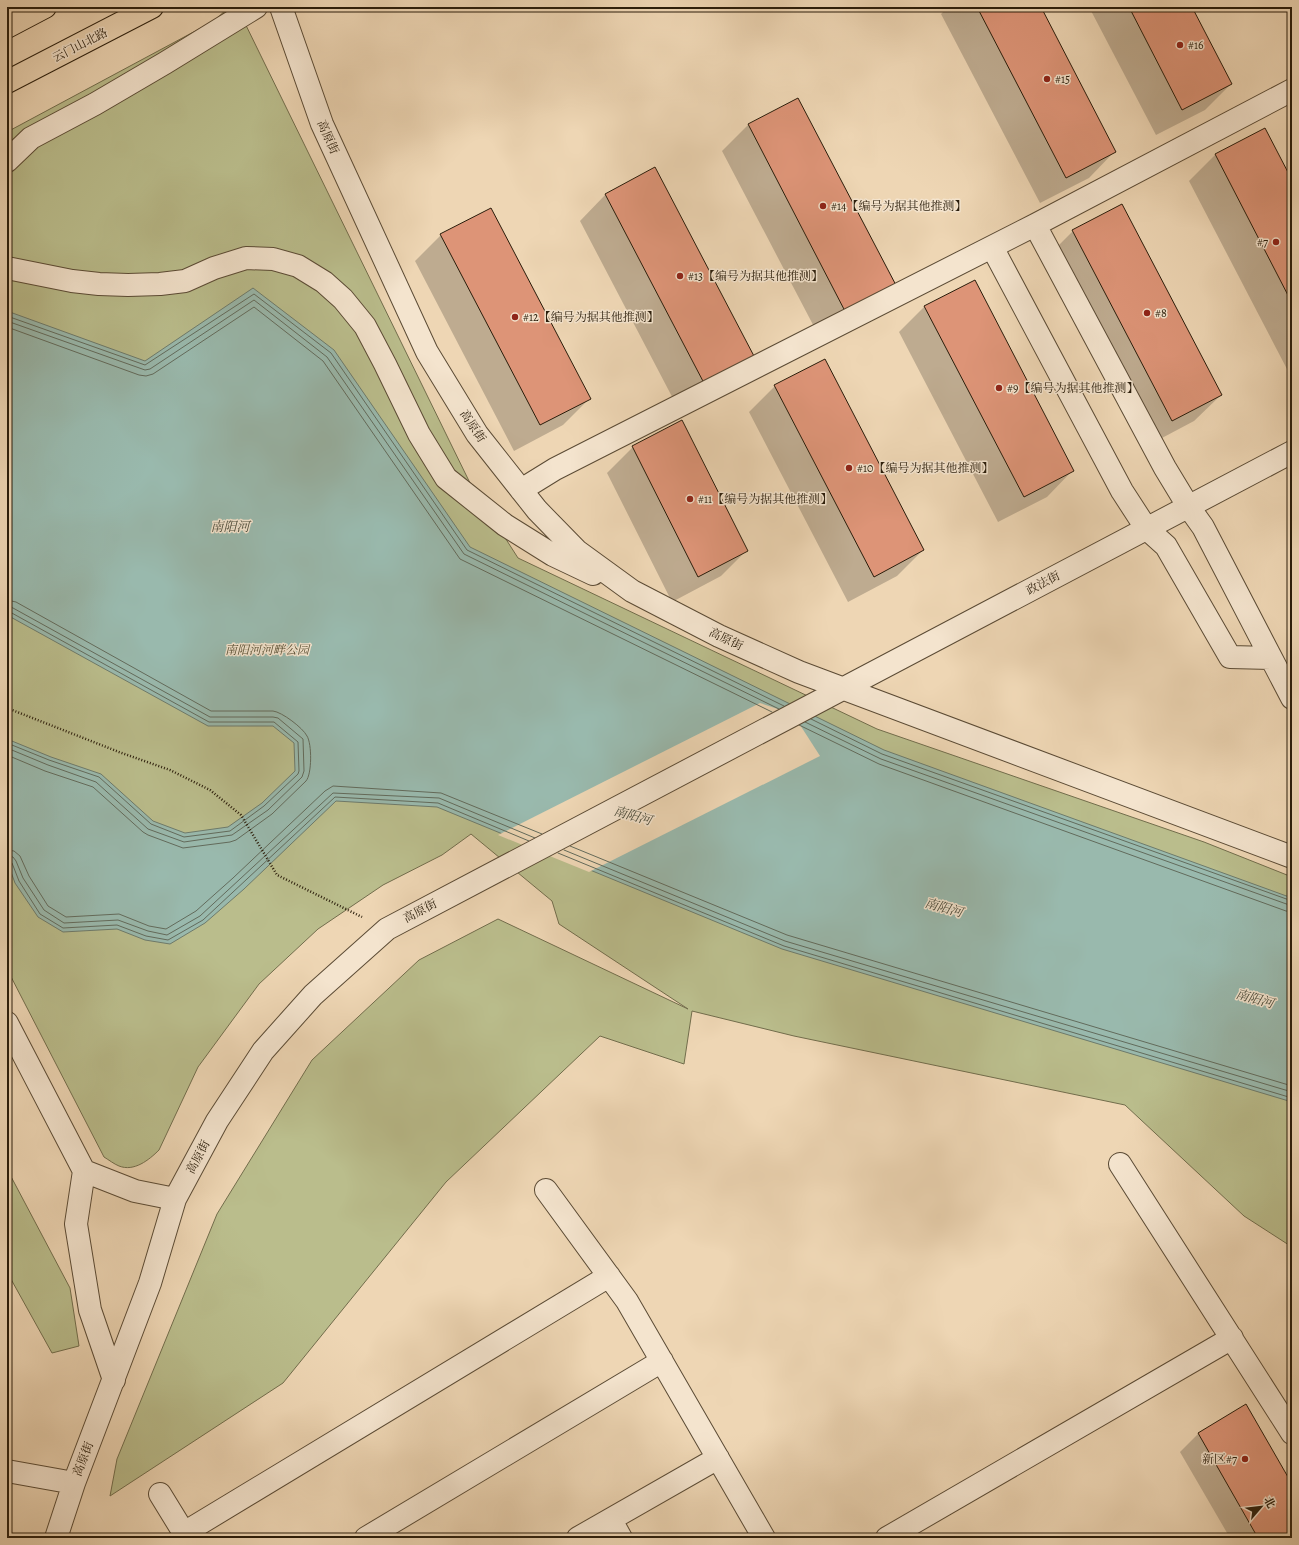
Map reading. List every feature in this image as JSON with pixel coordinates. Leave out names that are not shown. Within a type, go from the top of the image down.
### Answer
[{"type":"main road","points":[[7,27],[45,7]]},
{"type":"main road","name":"云门山北路","points":[[7,82],[152,7]]},
{"type":"street","points":[[7,161],[31,138],[101,101],[256,7]]},
{"type":"street","name":"高原街","points":[[280,7],[322,124],[427,352],[477,434],[537,510],[576,551],[632,591],[719,636],[799,672],[1292,856]]},
{"type":"street","points":[[521,490],[556,470],[1036,225],[1292,90]]},
{"type":"street","points":[[1036,225],[1165,468],[1188,506],[1203,527],[1292,698]]},
{"type":"street","points":[[992,247],[1122,491],[1146,528],[1166,546],[1230,657],[1271,658]]},
{"type":"street","points":[[7,268],[72,281],[128,285],[160,284],[185,281],[214,268],[246,258],[273,259],[298,266],[324,282],[343,300],[365,326],[419,434],[446,478],[505,525],[553,555],[632,591]]},
{"type":"street","name":"政法街","points":[[794,714],[1292,452]]},
{"type":"street","name":"高原街","points":[[56,1538],[74,1483],[150,1283],[175,1199],[217,1121],[263,1051],[313,996],[387,929],[794,714]]},
{"type":"street","points":[[7,1024],[84,1171],[76,1224],[90,1310],[114,1380]]},
{"type":"street","points":[[1120,1164],[1292,1433]]},
{"type":"street","points":[[84,1171],[135,1191],[175,1199]]},
{"type":"street","points":[[546,1190],[627,1301],[764,1538]]},
{"type":"street","points":[[160,1494],[185,1535],[609,1276]]},
{"type":"street","points":[[888,1538],[1232,1338]]},
{"type":"street","points":[[366,1538],[662,1361]]},
{"type":"street","points":[[578,1538],[616,1529],[718,1458]]},
{"type":"street","points":[[7,1471],[74,1483]]},
{"type":"path","points":[[7,708],[111,749],[170,770],[210,790],[241,815],[277,875],[387,929]]},
{"type":"green space","name":"南阳河河畔公园","points":[[229,7],[237,7],[470,483],[518,558],[877,729],[1204,842],[1292,877],[1292,1247],[1244,1216],[1125,1105],[794,1036],[692,1011],[684,1064],[600,1036],[446,1182],[283,1383],[110,1496],[117,1459],[217,1214],[312,1060],[419,960],[498,919],[688,1009],[559,924],[552,901],[471,834],[442,855],[383,885],[318,929],[259,984],[198,1067],[159,1150],[151,1158],[141,1164],[125,1167],[117,1165],[104,1157],[7,969],[7,132],[214,21]]},
{"type":"green space","points":[[7,1169],[70,1288],[79,1346],[52,1353],[7,1272]]},
{"type":"water","name":"南阳河","points":[[253,288],[334,350],[470,547],[884,750],[1292,898],[1292,1102],[782,949],[437,807],[336,801],[244,889],[205,923],[170,944],[145,940],[117,929],[63,932],[38,917],[15,883],[7,861],[7,739],[51,757],[101,774],[153,821],[185,833],[228,827],[262,803],[295,771],[294,743],[273,726],[208,726],[7,615],[7,311],[145,361]]},
{"type":"pier","points":[[760,703],[793,714],[820,756],[589,872],[498,835]]},
{"type":"building","name":"#15","points":[[977,7],[1041,7],[1116,152],[1066,178]]},
{"type":"building","name":"#16","points":[[1129,7],[1192,7],[1232,84],[1182,110]]},
{"type":"building","name":"#14【编号为据其他推测】","points":[[798,98],[898,289],[847,315],[748,124]]},
{"type":"building","name":"#7","points":[[1265,128],[1292,180],[1292,303],[1215,154]]},
{"type":"building","name":"#13【编号为据其他推测】","points":[[655,167],[755,358],[705,385],[605,194]]},
{"type":"building","name":"#8","points":[[1122,204],[1222,395],[1172,421],[1072,230]]},
{"type":"building","name":"#12【编号为据其他推测】","points":[[491,208],[591,399],[540,425],[440,234]]},
{"type":"building","name":"#9【编号为据其他推测】","points":[[975,280],[1074,471],[1024,497],[924,306]]},
{"type":"building","name":"#10【编号为据其他推测】","points":[[825,359],[924,550],[874,577],[774,385]]},
{"type":"building","name":"#11【编号为据其他推测】","points":[[682,420],[748,551],[698,577],[632,446]]},
{"type":"building","name":"新区#7","points":[[1246,1404],[1292,1484],[1292,1538],[1258,1538],[1198,1433]]},
{"type":"place","name":"#16","points":[[1180,45]]},
{"type":"place","name":"#15","points":[[1047,79]]},
{"type":"place","name":"#14【编号为据其他推测】","points":[[823,206]]},
{"type":"place","name":"#7","points":[[1276,242]]},
{"type":"place","name":"#13【编号为据其他推测】","points":[[680,276]]},
{"type":"place","name":"#8","points":[[1147,313]]},
{"type":"place","name":"#12【编号为据其他推测】","points":[[515,317]]},
{"type":"place","name":"#9【编号为据其他推测】","points":[[999,388]]},
{"type":"place","name":"#10【编号为据其他推测】","points":[[849,468]]},
{"type":"place","name":"#11【编号为据其他推测】","points":[[690,499]]},
{"type":"place","name":"新区#7","points":[[1245,1459]]}]
